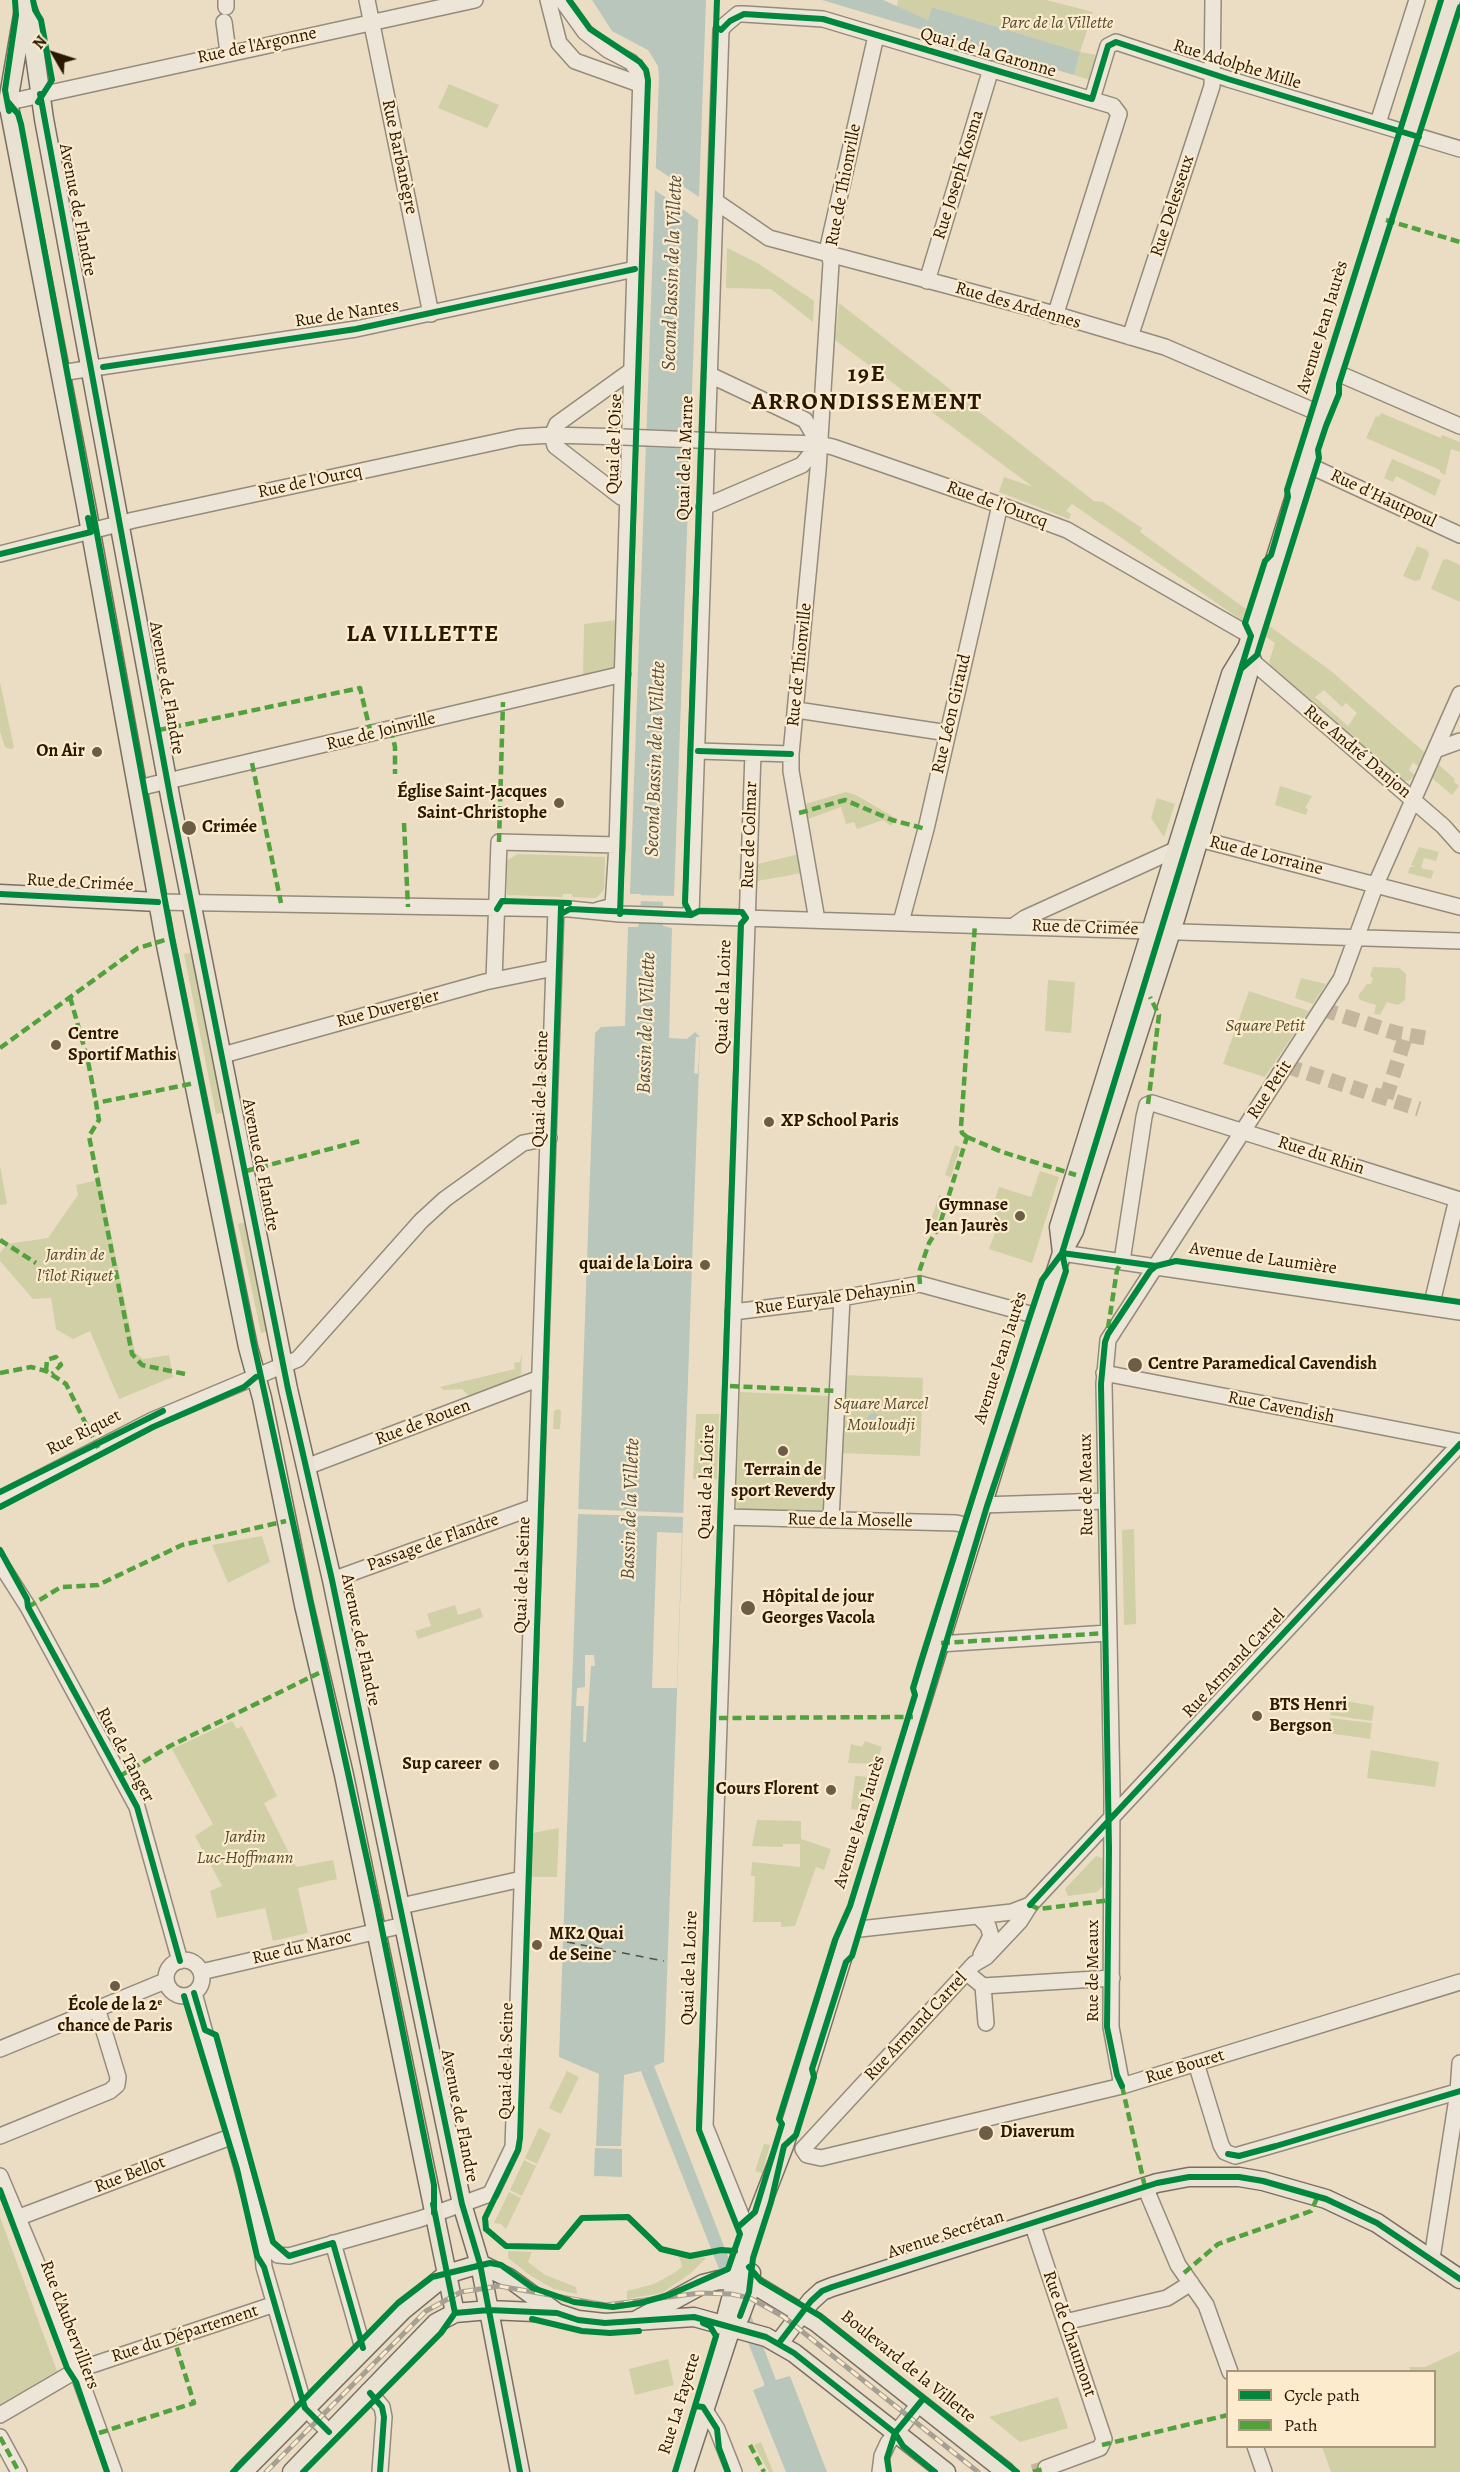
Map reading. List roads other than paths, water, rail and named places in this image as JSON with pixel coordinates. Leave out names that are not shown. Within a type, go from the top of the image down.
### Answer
[{"type":"main road","name":"Avenue Jean Jaurès","points":[[743,2281],[749,2235],[757,2220],[784,2146],[981,1505],[1062,1253],[1074,1231],[1171,930],[1199,839],[1250,648],[1451,0]]},
{"type":"main road","name":"Avenue de Flandre","points":[[25,1],[29,13],[40,94],[191,903],[284,1365],[332,1580],[462,2204],[480,2264],[520,2472]]},
{"type":"main road","name":"Avenue de Flandre","points":[[25,1],[4,103],[91,532],[158,902],[256,1377],[377,1931],[455,2313]]},
{"type":"main road","name":"Avenue Jean Jaurès","points":[[1062,1253],[1059,1227],[1177,846],[1231,674],[1250,648]]},
{"type":"main road","name":"Rue de Crimée","points":[[0,894],[158,902]]},
{"type":"main road","name":"Avenue Jean Jaurès","points":[[743,2281],[771,2202],[784,2146]]},
{"type":"main road","name":"Avenue Secrétan","points":[[779,2343],[801,2313],[822,2291],[832,2287],[1145,2187],[1175,2179],[1206,2176],[1263,2181],[1330,2201],[1377,2223],[1460,2279]]},
{"type":"main road","points":[[243,2472],[363,2348],[447,2274],[480,2264],[509,2278],[557,2313]]},
{"type":"main road","name":"Boulevard de la Villette","points":[[743,2281],[801,2313],[1006,2472]]},
{"type":"main road","points":[[632,2322],[704,2284],[743,2281]]},
{"type":"main road","name":"Rue La Fayette","points":[[684,2472],[703,2407],[731,2328],[727,2314],[743,2281]]},
{"type":"main road","points":[[292,2472],[436,2323],[455,2313],[489,2310],[557,2313],[578,2320],[605,2323],[694,2317],[779,2343],[946,2472]]},
{"type":"street","name":"Rue Barbanègre","points":[[366,0],[431,314]]},
{"type":"street","name":"Rue de l'Argonne","points":[[4,103],[228,52],[475,0]]},
{"type":"street","points":[[548,0],[559,43],[575,61],[642,85]]},
{"type":"street","points":[[562,0],[585,32],[639,70],[642,85]]},
{"type":"street","name":"Rue Delesseux","points":[[1130,337],[1212,86],[1213,0]]},
{"type":"street","points":[[1378,123],[1416,0]]},
{"type":"street","points":[[225,10],[228,52]]},
{"type":"street","name":"Quai de la Garonne","points":[[721,30],[738,14],[823,19],[1109,104],[1119,114],[1055,316]]},
{"type":"street","name":"Quai de la Marne","points":[[691,915],[721,30]]},
{"type":"street","name":"Rue de Thionville","points":[[817,920],[791,771],[791,754],[797,710],[822,408],[830,255],[828,247],[876,36]]},
{"type":"street","name":"Rue Adolphe Mille","points":[[1092,99],[1111,43],[1460,149]]},
{"type":"street","name":"Rue Joseph Kosma","points":[[927,281],[991,69]]},
{"type":"street","name":"Quai de l'Oise","points":[[595,910],[613,906],[617,845],[642,85]]},
{"type":"street","name":"Rue des Ardennes","points":[[715,201],[769,238],[1165,347],[1322,414]]},
{"type":"street","name":"Rue de Nantes","points":[[60,373],[356,329],[635,269]]},
{"type":"street","points":[[628,499],[621,497],[555,446],[552,435],[557,424],[632,370]]},
{"type":"street","points":[[1335,372],[1460,426]]},
{"type":"street","points":[[704,507],[802,465],[819,444],[805,420],[710,375]]},
{"type":"street","points":[[805,420],[822,408]]},
{"type":"street","name":"Rue de l'Ourcq","points":[[0,554],[122,525],[134,520],[519,437],[552,435],[819,444],[1067,530],[1250,648]]},
{"type":"street","name":"Rue d'Hautpoul","points":[[1306,464],[1460,535]]},
{"type":"street","name":"Rue Léon Giraud","points":[[901,922],[948,733],[1000,505]]},
{"type":"street","name":"Rue André Danjon","points":[[1250,648],[1460,845]]},
{"type":"street","name":"Rue de Joinville","points":[[138,788],[623,674]]},
{"type":"street","name":"Rue Petit","points":[[1108,1340],[1341,979],[1376,885],[1438,749],[1460,694]]},
{"type":"street","points":[[797,710],[948,733]]},
{"type":"street","points":[[1438,749],[1460,741]]},
{"type":"street","points":[[698,751],[791,754]]},
{"type":"street","name":"Rue de Colmar","points":[[747,918],[753,753]]},
{"type":"street","name":"Rue de Lorraine","points":[[1015,925],[1025,918],[1177,846],[1199,839],[1460,907]]},
{"type":"street","points":[[494,980],[499,842],[617,845]]},
{"type":"street","name":"Rue de Crimée","points":[[158,902],[595,910],[636,914],[747,918],[1460,941]]},
{"type":"street","name":"Quai de la Seine","points":[[262,2241],[284,2256],[462,2204],[491,2193],[513,2147],[556,909]]},
{"type":"street","name":"Quai de la Loire","points":[[747,918],[705,2126],[749,2235]]},
{"type":"street","name":"Rue Duvergier","points":[[223,1055],[494,980],[554,968]]},
{"type":"street","name":"Rue du Rhin","points":[[1122,1261],[1148,1104],[1158,1104],[1458,1200]]},
{"type":"street","name":"Rue Riquet","points":[[0,1499],[153,1420],[298,1359],[421,1221],[445,1199],[523,1143],[549,1138]]},
{"type":"street","points":[[1431,1307],[1458,1200]]},
{"type":"street","name":"Avenue de Laumière","points":[[1062,1253],[1460,1312]]},
{"type":"street","name":"Rue Euryale Dehaynin","points":[[733,1312],[842,1298],[920,1284],[1041,1317]]},
{"type":"street","points":[[831,1520],[842,1298]]},
{"type":"street","name":"Rue de Meaux","points":[[1108,1340],[1104,1373],[1112,1818],[1111,2027],[1122,2086]]},
{"type":"street","name":"Rue Cavendish","points":[[1104,1373],[1460,1443]]},
{"type":"street","name":"Rue de Rouen","points":[[306,1467],[540,1378]]},
{"type":"street","name":"Rue Armand Carrel","points":[[803,2149],[970,1968],[986,1957],[1014,1928],[1030,1905],[1460,1443]]},
{"type":"street","points":[[981,1505],[1106,1501]]},
{"type":"street","name":"Passage de Flandre","points":[[332,1580],[534,1507]]},
{"type":"street","name":"Rue de la Moselle","points":[[726,1517],[956,1523],[974,1527]]},
{"type":"street","name":"Rue de Tanger","points":[[0,1563],[28,1607],[137,1807],[180,1961]]},
{"type":"street","points":[[939,1644],[1108,1633]]},
{"type":"street","points":[[400,1906],[522,1879]]},
{"type":"street","points":[[851,1930],[979,1917],[1012,1912],[1030,1905]]},
{"type":"street","points":[[979,1917],[988,1926],[991,1936],[986,1948],[970,1968],[983,1986],[986,2024]]},
{"type":"street","name":"Rue du Maroc","points":[[201,1972],[404,1924]]},
{"type":"street","points":[[180,1961],[196,1965],[201,1972],[199,1987],[194,1993],[184,1996],[177,1995],[165,1981],[169,1967],[180,1961]]},
{"type":"street","points":[[983,1986],[1112,1978]]},
{"type":"street","points":[[0,2049],[165,1981]]},
{"type":"street","name":"Rue Bouret","points":[[803,2149],[807,2154],[821,2158],[1122,2086],[1460,1982]]},
{"type":"street","points":[[194,1993],[262,2241],[264,2267],[305,2408],[329,2432]]},
{"type":"street","points":[[0,2136],[110,2091],[117,2085],[118,2077],[97,2008]]},
{"type":"street","points":[[1432,2259],[1459,2092],[1460,2062]]},
{"type":"street","points":[[1196,2063],[1221,2145],[1228,2154],[1239,2156],[1459,2092]]},
{"type":"street","name":"Rue Bellot","points":[[17,2218],[233,2136]]},
{"type":"street","points":[[784,2146],[803,2149]]},
{"type":"street","name":"Rue d'Aubervilliers","points":[[0,2176],[46,2285],[114,2472]]},
{"type":"street","points":[[1145,2187],[1178,2265],[1206,2305],[1229,2370]]},
{"type":"street","name":"Rue de Chaumont","points":[[1032,2223],[1104,2439],[1102,2445],[1046,2468]]},
{"type":"street","points":[[333,2243],[363,2348]]},
{"type":"street","points":[[1065,2322],[1167,2298],[1191,2283]]},
{"type":"street","name":"Rue du Département","points":[[0,2415],[77,2370],[275,2304]]},
{"type":"street","points":[[368,2391],[382,2407],[384,2417],[380,2472]]},
{"type":"street","points":[[880,2472],[882,2456],[895,2433],[919,2404]]},
{"type":"street","points":[[703,2407],[717,2429],[734,2472]]},
{"type":"street","points":[[0,2437],[20,2472]]},
{"type":"street","points":[[1257,2448],[1264,2472]]},
{"type":"water","name":"Bassin de la Villette","points":[[592,0],[706,0],[674,896],[663,896],[663,926],[672,928],[669,1038],[687,1039],[695,1032],[700,1037],[664,2062],[654,2066],[776,2380],[790,2376],[827,2472],[786,2472],[753,2390],[764,2386],[764,2383],[641,2071],[624,2075],[621,2146],[596,2146],[599,2074],[559,2057],[595,1033],[601,1027],[625,1026],[628,927],[638,927],[640,921],[641,894],[630,894],[659,77],[658,66],[648,50],[612,31]]},
{"type":"water","points":[[822,0],[883,0],[928,20],[932,7],[1080,52],[1074,75]]},
{"type":"water","points":[[871,1413],[877,1413],[881,1420],[877,1427],[871,1427],[867,1423],[867,1417]]},
{"type":"water","points":[[595,2148],[622,2149],[622,2177],[594,2176]]},
{"type":"tunnel","points":[[1322,1009],[1396,1033],[1425,1038]]},
{"type":"tunnel","points":[[1386,1098],[1406,1035]]},
{"type":"tunnel","points":[[1286,1066],[1419,1109]]},
{"type":"tunnel","points":[[1033,2472],[1046,2468]]},
{"type":"railway","points":[[266,2472],[426,2311],[461,2292],[499,2286],[606,2305],[700,2293],[731,2294],[750,2298],[784,2317],[978,2472]]},
{"type":"place","name":"On Air","points":[[97,752]]},
{"type":"place","name":"Église Saint-Jacques Saint-Christophe","points":[[559,803]]},
{"type":"place","name":"Crimée","points":[[189,828]]},
{"type":"place","name":"Centre Sportif Mathis","points":[[56,1045]]},
{"type":"place","name":"XP School Paris","points":[[769,1122]]},
{"type":"place","name":"Gymnase Jean Jaurès","points":[[1020,1216]]},
{"type":"place","name":"quai de la Loira","points":[[705,1265]]},
{"type":"place","name":"Centre Paramedical Cavendish","points":[[1135,1365]]},
{"type":"place","name":"Terrain de sport Reverdy","points":[[783,1451]]},
{"type":"place","name":"Hôpital de jour Georges Vacola","points":[[748,1608]]},
{"type":"place","name":"BTS Henri Bergson","points":[[1257,1716]]},
{"type":"place","name":"Sup career","points":[[494,1765]]},
{"type":"place","name":"Cours Florent","points":[[831,1790]]},
{"type":"place","name":"MK2 Quai de Seine","points":[[537,1945]]},
{"type":"place","name":"École de la 2ᵉ chance de Paris","points":[[115,1986]]},
{"type":"place","name":"Diaverum","points":[[986,2133]]},
{"type":"district","name":"19E ARRONDISSEMENT","points":[[867,389]]},
{"type":"district","name":"LA VILLETTE","points":[[423,635]]},
{"type":"park label","name":"Parc de la Villette","points":[[1057,24]]},
{"type":"park label","name":"Square Petit","points":[[1265,1027]]},
{"type":"park label","name":"Jardin de l'îlot Riquet","points":[[75,1266]]},
{"type":"park label","name":"Square Marcel Mouloudji","points":[[881,1415]]},
{"type":"park label","name":"Jardin Luc-Hoffmann","points":[[245,1848]]},
{"type":"water label","name":"Second Bassin de la Villette","points":[[673,273]]},
{"type":"water label","name":"Second Bassin de la Villette","points":[[656,759]]}]
